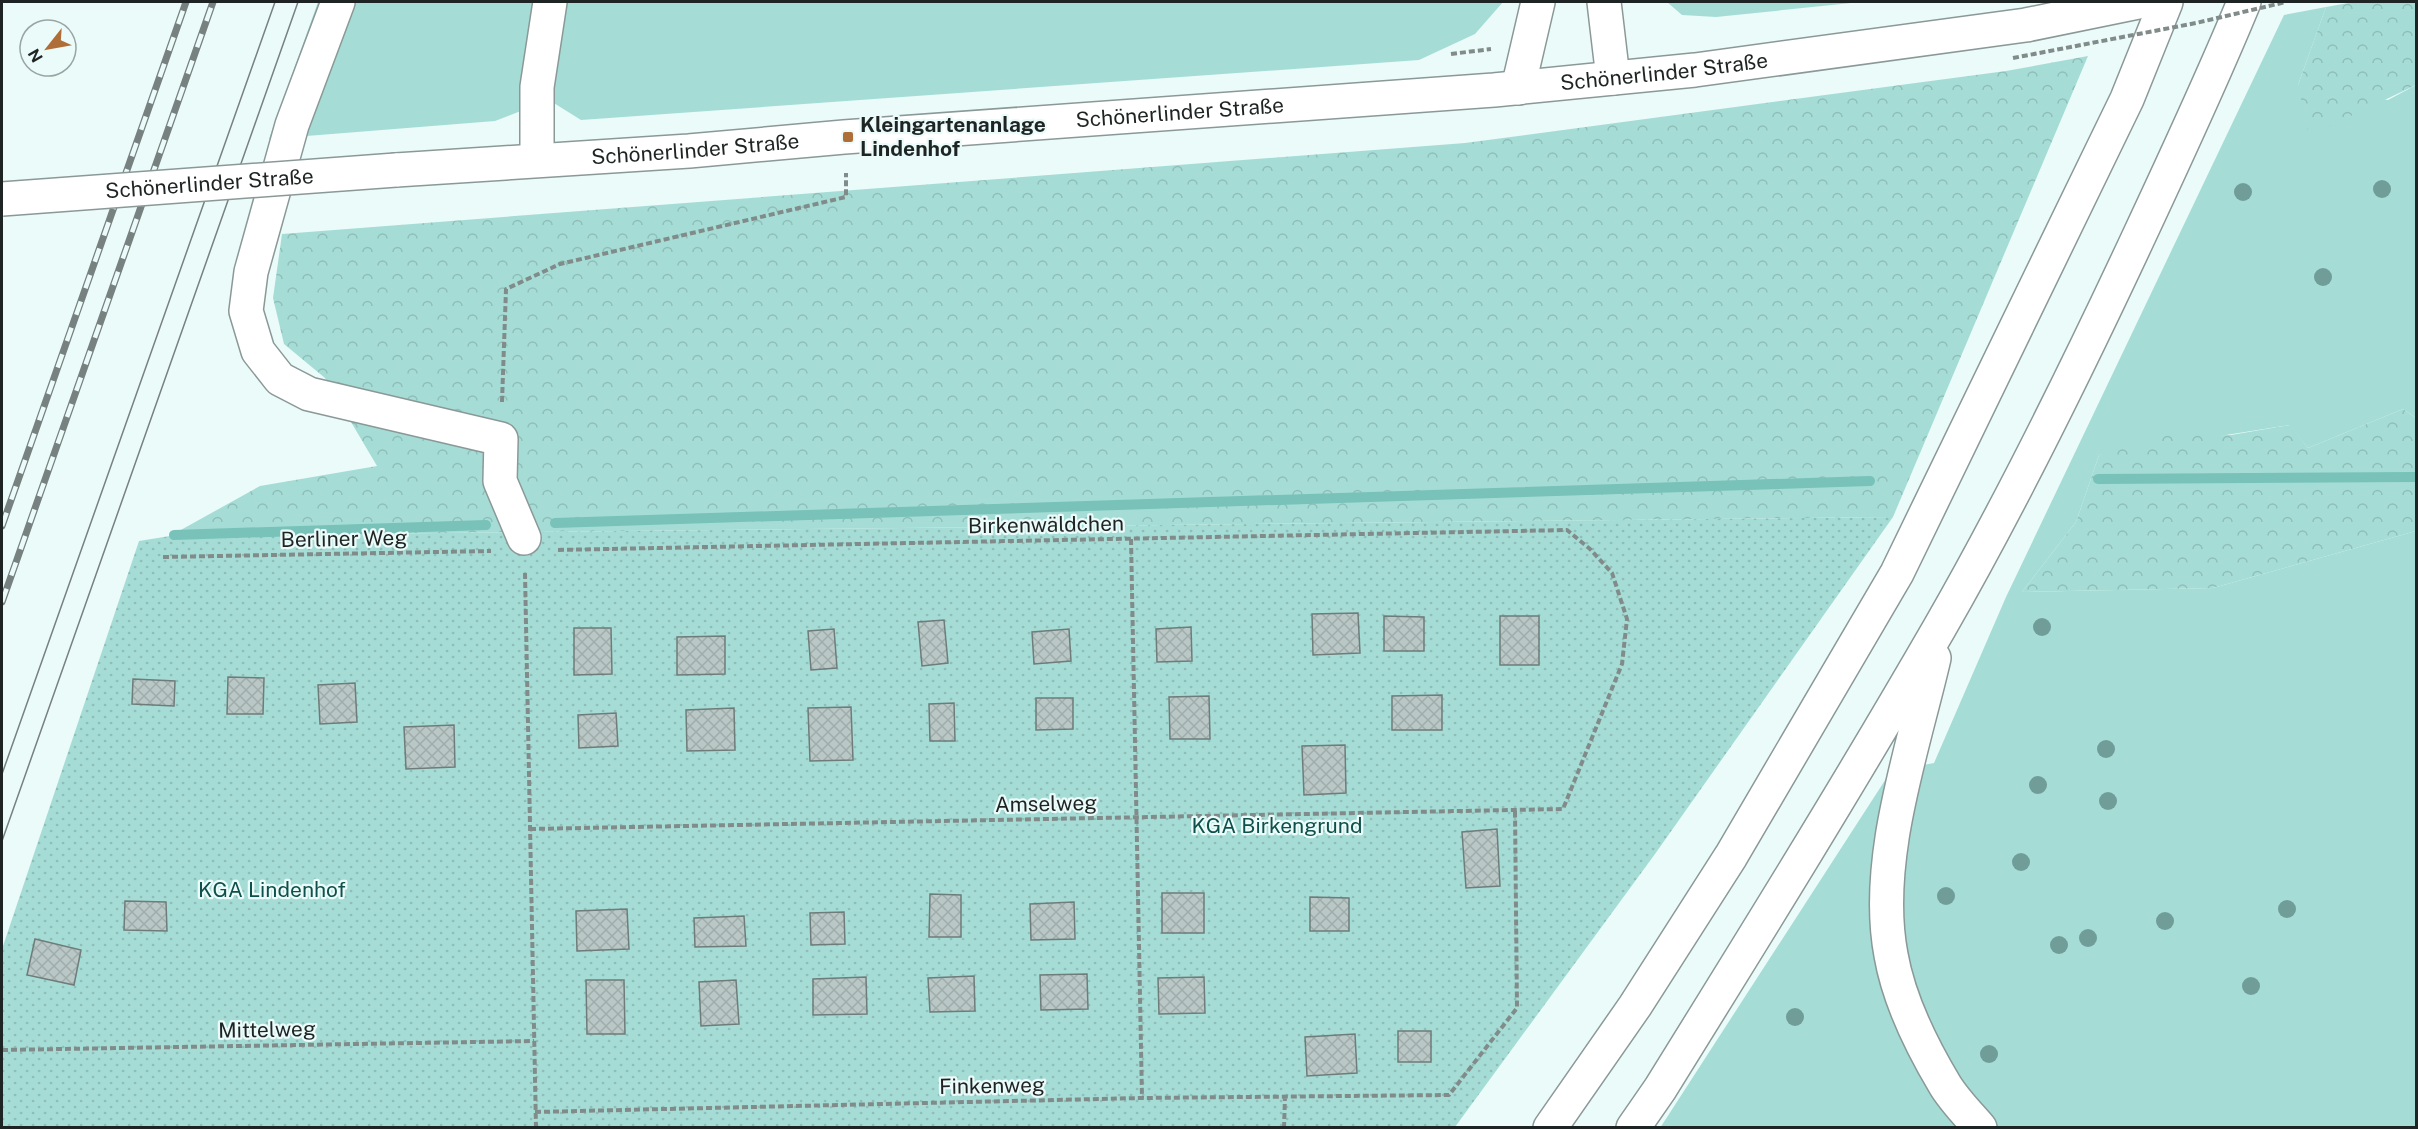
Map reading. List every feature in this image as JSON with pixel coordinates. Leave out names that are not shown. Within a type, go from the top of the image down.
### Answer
[{"type":"main road","points":[[338,2],[292,125],[251,272],[246,311],[258,351],[280,379],[309,394],[501,439],[501,481],[524,544]]},
{"type":"main road","points":[[537,160],[537,87],[550,2]]},
{"type":"main road","points":[[1518,88],[1538,2]]},
{"type":"main road","points":[[1604,2],[1613,78]]},
{"type":"main road","name":"Schönerlinder Straße","points":[[2,199],[689,151],[844,137],[1518,88],[1695,70],[2026,25],[2138,2]]},
{"type":"main road","points":[[1550,1128],[1635,1006],[1731,856],[1897,573],[2127,99],[2166,2]]},
{"type":"main road","points":[[1633,1128],[1660,1089],[1841,798],[1942,624],[2037,446],[2101,317],[2221,60],[2244,2]]},
{"type":"main road","points":[[1942,624],[1893,827],[1888,873],[1887,915],[1891,954],[1910,1019],[1946,1087],[1980,1128]]},
{"type":"path","points":[[2013,58],[2196,23],[2286,2]]},
{"type":"path","points":[[501,439],[506,289],[560,264],[846,197],[846,171]]},
{"type":"path","name":"Birkenwäldchen","points":[[524,544],[1131,538],[1567,530],[1590,549],[1612,573],[1627,619],[1622,664],[1563,809]]},
{"type":"path","points":[[1131,538],[1142,1098]]},
{"type":"path","points":[[524,544],[536,1128]]},
{"type":"path","name":"Berliner Weg","points":[[163,557],[524,544]]},
{"type":"path","name":"Amselweg","points":[[530,829],[1563,809]]},
{"type":"path","name":"Finkenweg","points":[[535,1112],[1142,1098],[1449,1095],[1517,1008],[1515,810]]},
{"type":"path","name":"Mittelweg","points":[[2,1050],[534,1041]]},
{"type":"path","points":[[1284,1128],[1285,1097]]},
{"type":"green space","points":[[318,2],[1503,2],[1475,34],[1419,60],[581,120],[549,100],[495,121],[269,139]]},
{"type":"green space","points":[[1667,2],[1861,2],[1716,17],[1682,15]]},
{"type":"green space","points":[[2354,2],[2416,2],[2416,85],[2309,136],[2298,85],[2326,7]]},
{"type":"green space","points":[[2326,7],[2298,85],[2388,100],[2416,85],[2416,418],[2403,409],[2308,448],[2289,425],[2099,455],[2076,522],[2022,592],[2213,588],[2416,531],[2416,1127],[1660,1128],[1891,771],[1934,763],[2006,597],[2284,15]]},
{"type":"green space","points":[[2088,56],[1893,517],[170,536],[260,486],[377,466],[325,378],[284,344],[273,298],[282,234],[1465,143],[2006,71]]},
{"type":"green space","points":[[2403,409],[2416,418],[2416,531],[2213,588],[2022,592],[2076,522],[2099,455],[2160,436],[2231,435],[2290,425],[2308,448]]},
{"type":"green space","name":"KGA Birkengrund","points":[[1893,517],[1655,854],[1455,1127],[2,1128],[2,949],[139,541],[170,536]]},
{"type":"building","points":[[1358,613],[1360,653],[1313,655],[1312,614]]},
{"type":"building","points":[[1384,616],[1424,617],[1424,651],[1384,651]]},
{"type":"building","points":[[1500,616],[1539,616],[1539,665],[1500,665]]},
{"type":"building","points":[[944,620],[948,663],[922,666],[918,622]]},
{"type":"building","points":[[1191,627],[1192,661],[1157,662],[1156,629]]},
{"type":"building","points":[[574,628],[611,628],[612,674],[574,675]]},
{"type":"building","points":[[834,629],[837,668],[811,670],[808,631]]},
{"type":"building","points":[[1069,629],[1071,661],[1034,664],[1032,632]]},
{"type":"building","points":[[725,636],[725,674],[677,675],[677,637]]},
{"type":"building","points":[[228,677],[264,678],[263,714],[227,714]]},
{"type":"building","points":[[133,679],[175,681],[174,706],[132,704]]},
{"type":"building","points":[[355,683],[357,722],[320,724],[318,685]]},
{"type":"building","points":[[1442,695],[1442,730],[1392,730],[1392,696]]},
{"type":"building","points":[[1209,696],[1210,739],[1170,739],[1169,697]]},
{"type":"building","points":[[1036,698],[1073,698],[1073,729],[1036,730]]},
{"type":"building","points":[[954,703],[955,741],[930,741],[929,704]]},
{"type":"building","points":[[851,707],[853,760],[810,761],[808,708]]},
{"type":"building","points":[[734,708],[735,750],[687,751],[686,710]]},
{"type":"building","points":[[616,713],[618,746],[579,748],[578,715]]},
{"type":"building","points":[[454,725],[455,767],[406,769],[404,727]]},
{"type":"building","points":[[1345,745],[1346,793],[1304,795],[1302,746]]},
{"type":"building","points":[[1497,829],[1500,886],[1466,888],[1462,832]]},
{"type":"building","points":[[1162,893],[1204,893],[1204,933],[1162,933]]},
{"type":"building","points":[[930,894],[961,895],[961,937],[929,937]]},
{"type":"building","points":[[1310,897],[1349,898],[1349,931],[1310,931]]},
{"type":"building","points":[[125,901],[166,902],[167,931],[124,930]]},
{"type":"building","points":[[1074,902],[1075,939],[1031,940],[1030,904]]},
{"type":"building","points":[[627,909],[629,949],[577,951],[576,911]]},
{"type":"building","points":[[844,912],[845,944],[811,945],[810,913]]},
{"type":"building","points":[[744,916],[746,946],[695,947],[694,918]]},
{"type":"building","points":[[35,939],[81,950],[74,985],[27,975]]},
{"type":"building","points":[[1087,974],[1088,1009],[1041,1010],[1040,975]]},
{"type":"building","points":[[974,976],[975,1011],[930,1012],[928,978]]},
{"type":"building","points":[[866,977],[867,1014],[813,1015],[813,979]]},
{"type":"building","points":[[1204,977],[1205,1013],[1159,1014],[1158,978]]},
{"type":"building","points":[[586,980],[624,980],[625,1034],[587,1034]]},
{"type":"building","points":[[736,980],[739,1024],[701,1026],[699,982]]},
{"type":"building","points":[[1398,1031],[1431,1031],[1431,1062],[1398,1062]]},
{"type":"building","points":[[1355,1034],[1357,1073],[1307,1076],[1305,1037]]},
{"type":"waterway","points":[[2098,479],[2416,477]]},
{"type":"waterway","points":[[555,523],[1870,481]]},
{"type":"waterway","points":[[174,535],[486,525]]},
{"type":"tram line","points":[[2,774],[275,2]]},
{"type":"tram line","points":[[2,841],[298,2]]},
{"type":"railway","points":[[2,526],[186,2]]},
{"type":"railway","points":[[2,602],[213,2]]},
{"type":"place","name":"Kleingartenanlage Lindenhof","points":[[848,137]]},
{"type":"park label","name":"KGA Lindenhof","points":[[272,890]]}]
